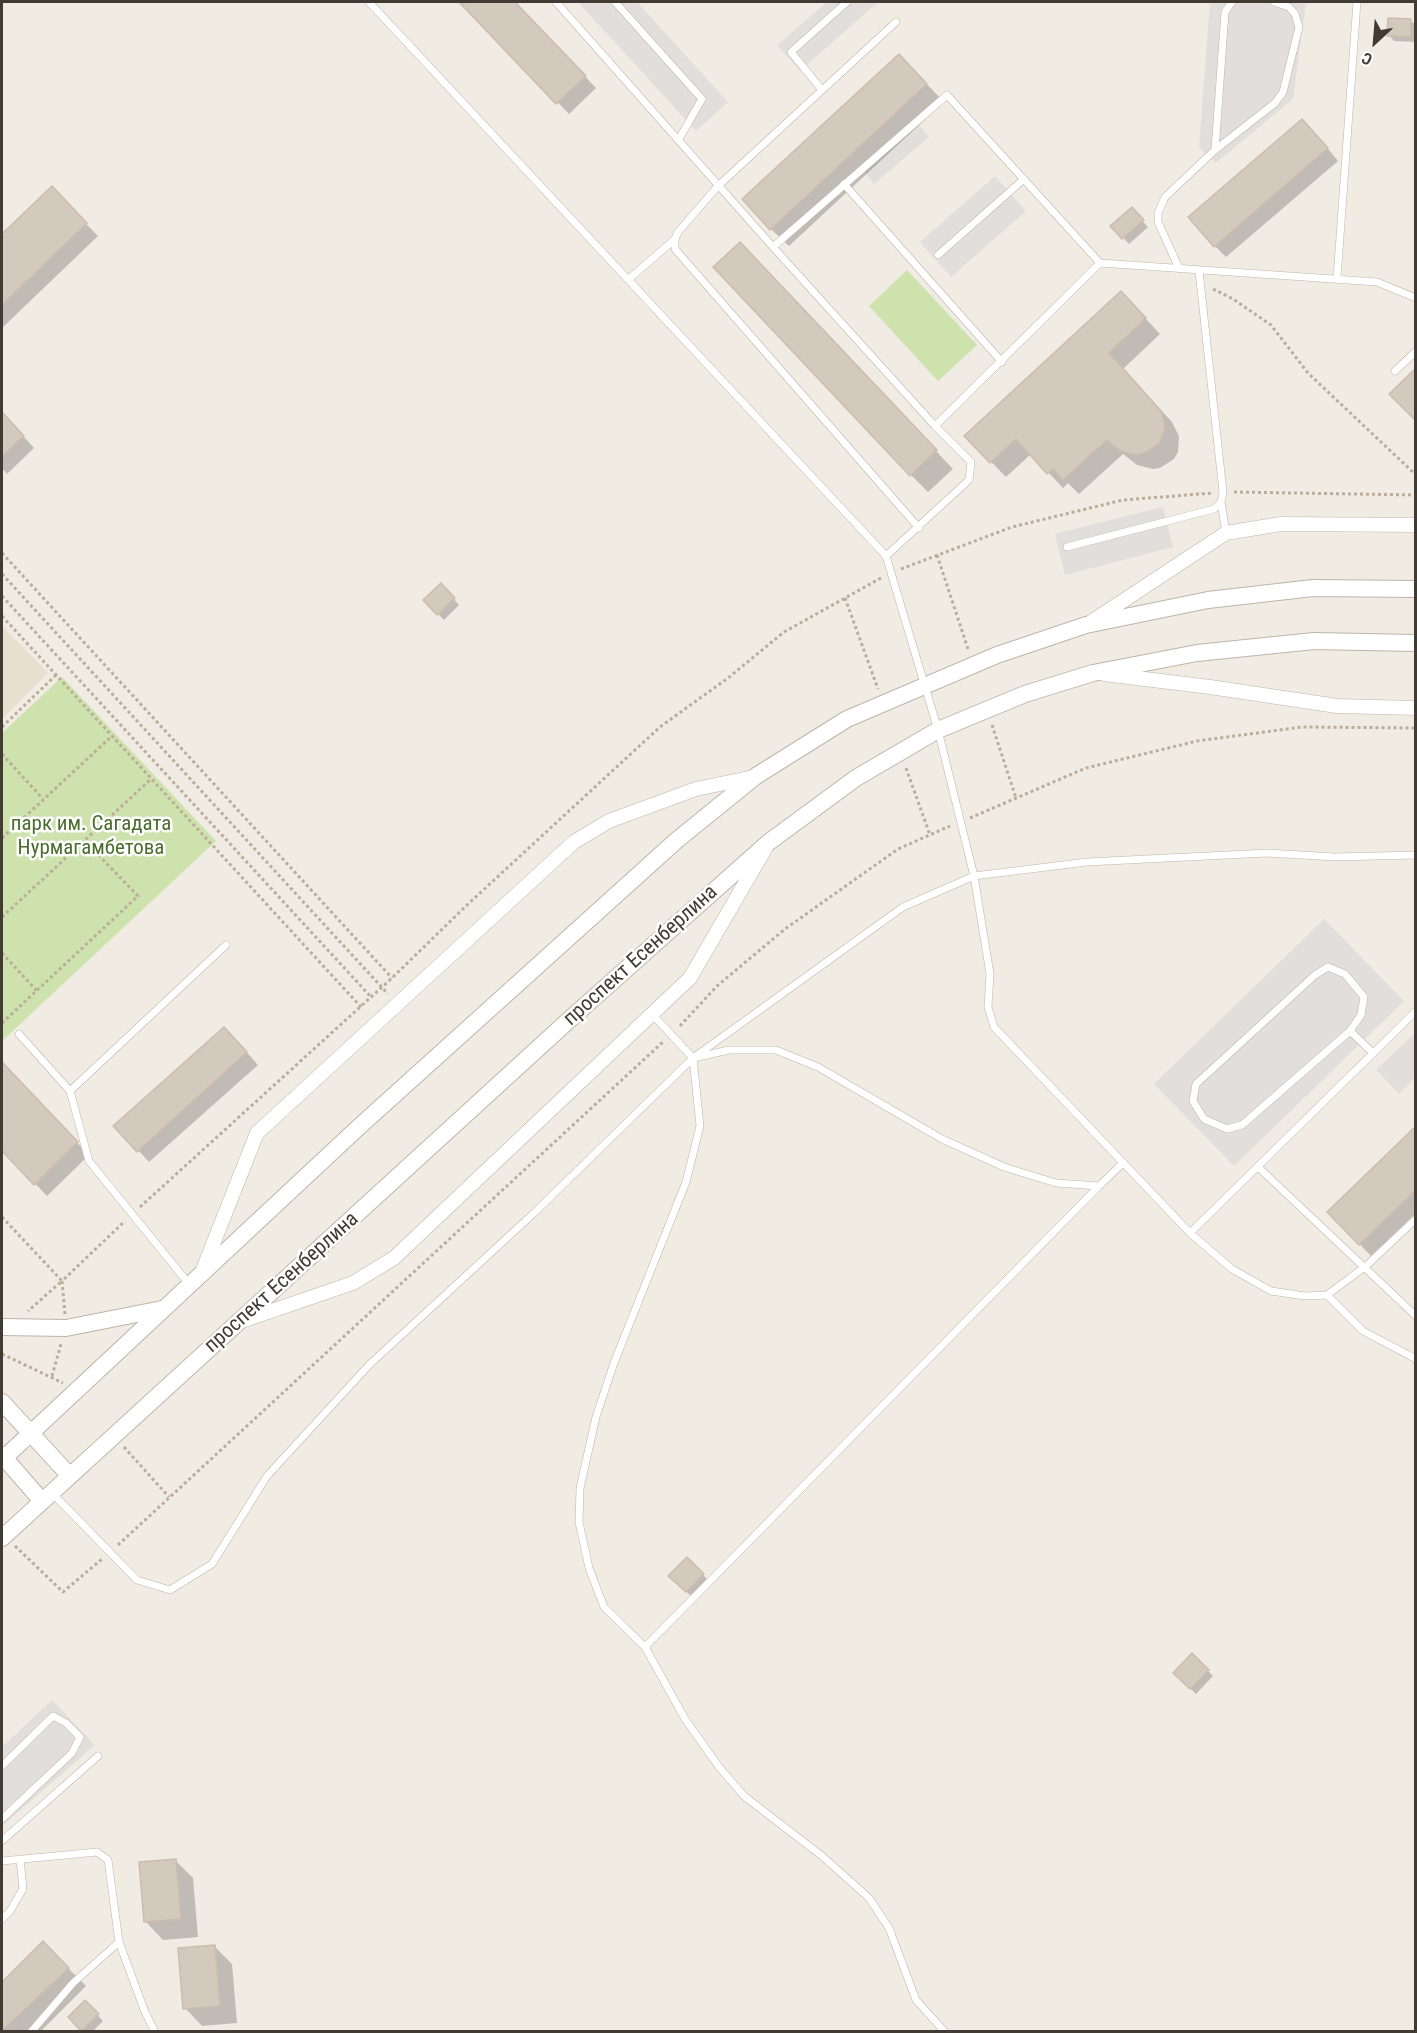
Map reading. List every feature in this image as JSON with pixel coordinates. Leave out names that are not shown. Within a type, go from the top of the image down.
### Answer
[{"type":"street","points":[[1086,625],[1226,533],[1281,524],[1416,525]]},
{"type":"street","points":[[46,1496],[2,1458],[361,1125],[677,840],[756,776],[848,719],[973,665],[1086,625],[1208,600],[1313,588],[1416,589]]},
{"type":"street","name":"проспект Есенберлина","points":[[8,1542],[46,1496],[240,1322],[569,1020],[769,842],[856,778],[938,730],[1025,694],[1093,673],[1197,653],[1314,641],[1416,643]]},
{"type":"street","points":[[1093,673],[1210,687],[1336,706],[1416,708]]},
{"type":"street","points":[[202,1273],[257,1133],[574,842],[609,821],[696,789],[756,776]]},
{"type":"street","points":[[240,1322],[353,1283],[394,1258],[690,978],[769,842]]},
{"type":"street","points":[[5,1327],[66,1328],[163,1309]]},
{"type":"street","points":[[2,1402],[69,1475]]},
{"type":"lane","points":[[369,2],[886,556],[938,730],[974,876],[990,974],[988,1006],[994,1027],[1190,1233],[1232,1269],[1271,1291],[1305,1296],[1328,1295],[1366,1266],[1416,1220]]},
{"type":"lane","points":[[615,2],[702,99],[679,139]]},
{"type":"lane","points":[[822,90],[790,52],[847,2]]},
{"type":"lane","points":[[1215,150],[1225,12],[1232,2]]},
{"type":"lane","points":[[1179,268],[1158,222],[1158,213],[1166,197],[1215,150],[1275,103],[1283,92],[1299,27],[1295,14],[1288,7],[1274,2]]},
{"type":"lane","points":[[1337,278],[1357,2]]},
{"type":"lane","points":[[560,3],[718,186],[935,426],[971,462],[972,471],[969,480],[920,528],[886,556]]},
{"type":"lane","points":[[629,279],[675,239],[718,186],[897,22]]},
{"type":"lane","points":[[773,247],[947,95],[1100,263],[1377,282],[1416,298]]},
{"type":"lane","points":[[938,255],[1024,179]]},
{"type":"lane","points":[[844,184],[1002,362]]},
{"type":"lane","points":[[675,239],[675,249],[920,528]]},
{"type":"lane","points":[[935,426],[1100,263]]},
{"type":"lane","points":[[1199,271],[1226,533]]},
{"type":"lane","points":[[1395,371],[1416,351]]},
{"type":"lane","points":[[1068,547],[1215,509],[1221,502]]},
{"type":"lane","points":[[46,1496],[137,1580],[170,1590],[212,1564],[267,1476],[369,1365],[534,1213],[693,1058],[903,907],[974,876],[1087,862],[1267,853],[1335,857],[1416,855]]},
{"type":"lane","points":[[70,1091],[226,945]]},
{"type":"lane","points":[[1328,967],[1345,974],[1364,997],[1361,1015],[1350,1031],[1242,1125],[1227,1129],[1204,1119],[1193,1101],[1196,1084],[1315,975],[1328,967]]},
{"type":"lane","points":[[1190,1233],[1416,1011]]},
{"type":"lane","points":[[652,1014],[693,1058],[700,1126],[686,1182],[614,1363],[596,1417],[580,1488],[579,1522],[589,1568],[604,1607],[645,1647],[685,1719],[719,1767],[744,1796],[822,1856],[869,1898],[889,1928],[916,2000],[945,2031]]},
{"type":"lane","points":[[1350,1031],[1372,1052]]},
{"type":"lane","points":[[19,1034],[70,1091],[89,1161],[189,1284]]},
{"type":"lane","points":[[693,1058],[729,1050],[776,1050],[818,1067],[942,1139],[1004,1167],[1056,1183],[1099,1186]]},
{"type":"lane","points":[[645,1647],[1124,1163]]},
{"type":"lane","points":[[1258,1167],[1366,1266],[1416,1316]]},
{"type":"lane","points":[[1328,1295],[1363,1331],[1416,1359]]},
{"type":"lane","points":[[2,1766],[52,1716],[66,1723],[80,1737],[72,1753],[2,1819]]},
{"type":"lane","points":[[2,1841],[98,1756]]},
{"type":"lane","points":[[2,1860],[97,1852],[102,1855],[111,1867],[119,1942],[144,2012],[155,2031]]},
{"type":"lane","points":[[2,1919],[10,1911],[23,1889],[20,1859]]},
{"type":"lane","points":[[31,2031],[73,1983],[119,1942]]},
{"type":"path","points":[[1200,283],[1233,299],[1271,325],[1308,373],[1416,475]]},
{"type":"path","points":[[2,553],[392,978]]},
{"type":"path","points":[[937,555],[973,665]]},
{"type":"path","points":[[2,574],[381,988],[399,1003]]},
{"type":"path","points":[[2,596],[371,997]]},
{"type":"path","points":[[845,598],[883,704]]},
{"type":"path","points":[[2,616],[361,1007]]},
{"type":"path","points":[[2,727],[56,675]]},
{"type":"path","points":[[987,710],[1016,798]]},
{"type":"path","points":[[8,1542],[63,1592],[110,1553],[671,1035],[717,986],[785,929],[898,849],[1086,768],[1197,741],[1302,728],[1416,728]]},
{"type":"path","points":[[2,838],[112,736]]},
{"type":"path","points":[[901,752],[930,835]]},
{"type":"path","points":[[2,754],[43,800]]},
{"type":"path","points":[[2,917],[152,779]]},
{"type":"path","points":[[2,1023],[138,896],[85,840]]},
{"type":"path","points":[[2,953],[37,991]]},
{"type":"path","points":[[2,1217],[62,1281],[5,1327]]},
{"type":"path","points":[[2,1354],[59,1379],[73,1393]]},
{"type":"path","points":[[113,1436],[169,1497]]},
{"type":"shaded area","points":[[578,2],[637,2],[728,102],[696,131]]},
{"type":"shaded area","points":[[827,2],[878,2],[800,71],[777,45]]},
{"type":"shaded area","points":[[1210,2],[1306,2],[1293,99],[1216,163],[1199,148]]},
{"type":"shaded area","points":[[919,125],[929,137],[874,184],[864,171]]},
{"type":"shaded area","points":[[995,176],[1026,211],[951,277],[920,242]]},
{"type":"shaded area","points":[[1163,507],[1173,547],[1065,575],[1055,534]]},
{"type":"shaded area","points":[[2,626],[48,673],[2,719]]},
{"type":"shaded area","points":[[1324,919],[1404,1001],[1234,1166],[1154,1084]]},
{"type":"shaded area","points":[[1415,1033],[1415,1078],[1399,1094],[1376,1070]]},
{"type":"shaded area","points":[[52,1700],[95,1745],[2,1826],[2,1747]]},
{"type":"green space","points":[[907,270],[977,345],[938,381],[869,306]]},
{"type":"green space","name":"парк им. Сагадата Нурмагамбетова","points":[[62,677],[216,841],[2,1041],[2,733]]},
{"type":"building","points":[[459,2],[515,2],[586,76],[556,104]]},
{"type":"building","points":[[1388,18],[1411,19],[1411,37],[1387,36]]},
{"type":"building","points":[[899,54],[927,84],[770,230],[742,199]]},
{"type":"building","points":[[1302,119],[1328,148],[1214,247],[1188,217]]},
{"type":"building","points":[[52,186],[87,223],[2,305],[2,234]]},
{"type":"building","points":[[1132,207],[1144,220],[1122,239],[1110,226]]},
{"type":"building","points":[[740,242],[937,450],[910,476],[713,267]]},
{"type":"building","points":[[1121,291],[1146,318],[1109,353],[1162,412],[1165,428],[1159,444],[1137,455],[1120,451],[1107,440],[1063,480],[1053,469],[1047,474],[1016,439],[990,463],[964,436]]},
{"type":"building","points":[[1416,368],[1416,421],[1389,394]]},
{"type":"building","points":[[2,412],[24,436],[2,456]]},
{"type":"building","points":[[441,583],[455,598],[437,615],[423,600]]},
{"type":"building","points":[[224,1027],[247,1052],[137,1152],[113,1126]]},
{"type":"building","points":[[2,1062],[78,1142],[34,1185],[2,1151]]},
{"type":"building","points":[[1416,1126],[1416,1190],[1359,1245],[1327,1212]]},
{"type":"building","points":[[687,1557],[704,1574],[686,1592],[668,1576]]},
{"type":"building","points":[[1192,1653],[1209,1670],[1190,1689],[1173,1673]]},
{"type":"building","points":[[176,1859],[181,1919],[144,1922],[139,1862]]},
{"type":"building","points":[[43,1941],[69,1968],[2,2031],[2,1982]]},
{"type":"building","points":[[215,1945],[220,2006],[183,2009],[178,1948]]},
{"type":"building","points":[[85,2000],[99,2014],[81,2031],[68,2017]]}]
